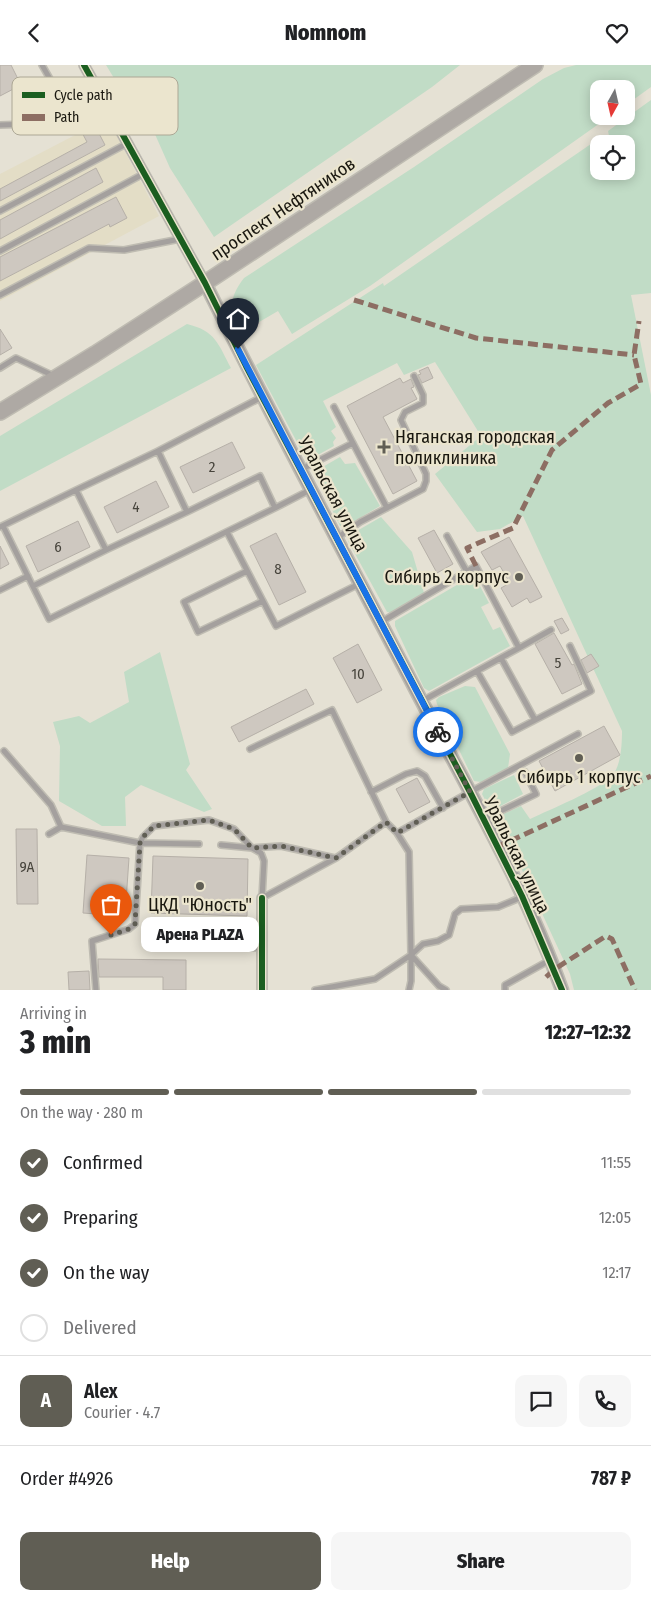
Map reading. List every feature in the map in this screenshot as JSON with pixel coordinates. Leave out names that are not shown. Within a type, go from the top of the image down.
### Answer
[{"type":"main road","name":"проспект Нефтяников","points":[[0,412],[206,283],[534,65]]},
{"type":"street","points":[[84,65],[91,77]]},
{"type":"street","points":[[125,135],[206,283]]},
{"type":"street","name":"Уральская улица","points":[[206,283],[263,397],[470,792],[522,897],[562,990]]},
{"type":"street","points":[[262,898],[262,990]]},
{"type":"lane","points":[[42,65],[49,77]]},
{"type":"lane","points":[[0,211],[129,143]]},
{"type":"lane","points":[[0,251],[145,173]]},
{"type":"lane","points":[[0,295],[89,248],[124,250],[181,239]]},
{"type":"lane","points":[[0,368],[16,358],[57,378]]},
{"type":"lane","points":[[337,538],[360,522],[423,489],[426,474],[401,420],[405,412],[423,403],[423,395],[414,375]]},
{"type":"lane","points":[[263,397],[158,451],[1,527],[49,619],[312,489]]},
{"type":"lane","points":[[334,407],[387,508]]},
{"type":"lane","points":[[301,470],[353,443]]},
{"type":"lane","points":[[158,451],[187,512]]},
{"type":"lane","points":[[33,586],[260,476],[275,508]]},
{"type":"lane","points":[[76,490],[106,550]]},
{"type":"lane","points":[[227,532],[276,626],[360,583]]},
{"type":"lane","points":[[447,536],[467,572]]},
{"type":"lane","points":[[380,622],[476,567],[519,648]]},
{"type":"lane","points":[[248,571],[184,602],[198,632],[263,601]]},
{"type":"lane","points":[[0,590],[28,576]]},
{"type":"lane","points":[[422,701],[551,630]]},
{"type":"lane","points":[[477,671],[512,732],[591,691],[570,646]]},
{"type":"lane","points":[[501,658],[535,720]]},
{"type":"lane","points":[[250,749],[332,710],[386,822],[397,833],[409,852],[411,955],[409,990]]},
{"type":"lane","points":[[397,833],[578,734]]},
{"type":"lane","points":[[4,751],[51,805],[61,827]]},
{"type":"lane","points":[[372,791],[406,774],[417,771],[425,776],[443,808]]},
{"type":"lane","points":[[483,819],[536,795],[525,772]]},
{"type":"lane","points":[[96,990],[92,941],[129,929],[135,924],[140,843],[154,826],[209,820],[234,829],[252,848],[261,853],[264,861],[262,898]]},
{"type":"lane","points":[[262,898],[336,858],[386,822]]},
{"type":"lane","points":[[49,834],[61,827],[140,843],[199,844]]},
{"type":"lane","points":[[221,845],[252,848],[281,846],[336,858]]},
{"type":"lane","points":[[315,990],[375,979],[411,955],[423,944],[438,941],[449,935],[455,914],[462,909],[498,907],[522,897]]},
{"type":"lane","points":[[169,946],[262,947]]},
{"type":"lane","points":[[411,955],[439,986],[446,990]]},
{"type":"lane","points":[[505,990],[505,985],[550,960]]},
{"type":"shaded area","points":[[75,135],[116,135],[159,216],[0,301],[0,174]]},
{"type":"green space","points":[[106,65],[460,65],[432,87],[214,237],[170,168],[155,135],[178,135],[178,77],[113,77]]},
{"type":"green space","points":[[576,65],[651,65],[651,87],[635,99],[635,80],[590,80],[590,125],[597,125],[370,286],[292,334],[278,311],[237,335],[231,313],[233,298],[244,278],[414,167],[543,79],[564,68]]},
{"type":"green space","points":[[651,100],[651,293],[631,295],[651,395],[651,990],[574,990],[570,974],[516,857],[516,843],[510,846],[505,845],[495,819],[521,806],[530,819],[584,794],[604,782],[612,776],[617,767],[622,731],[523,516],[500,529],[477,532],[435,474],[481,436],[435,362],[404,375],[397,363],[323,401],[336,427],[331,431],[336,438],[333,442],[334,446],[307,461],[256,365],[383,283],[384,286],[590,145],[590,180],[635,180],[635,135],[609,135],[608,131],[616,125],[635,125],[635,112]]},
{"type":"green space","points":[[187,324],[204,330],[215,340],[231,368],[0,491],[0,436]]},
{"type":"green space","points":[[340,457],[345,464],[355,463],[380,506],[346,526],[340,526],[314,472]]},
{"type":"green space","points":[[381,517],[412,552],[424,593],[393,613],[387,612],[348,541],[350,535]]},
{"type":"green space","points":[[474,575],[489,603],[481,607],[493,630],[500,627],[510,646],[429,691],[424,688],[395,626],[395,621]]},
{"type":"green space","points":[[160,652],[190,764],[186,770],[212,809],[204,812],[141,785],[125,797],[126,826],[102,826],[59,801],[60,746],[53,722],[79,716],[90,723],[129,702],[124,672]]},
{"type":"green space","points":[[465,686],[475,687],[510,754],[508,768],[481,782],[474,781],[436,700]]},
{"type":"green space","points":[[514,775],[523,794],[491,811],[482,794],[484,789]]},
{"type":"building","points":[[0,65],[11,65],[17,77],[12,77],[12,90],[0,96]]},
{"type":"building","points":[[83,135],[100,135],[105,145],[0,201],[0,189],[87,142]]},
{"type":"building","points":[[96,168],[103,182],[0,239],[0,220]]},
{"type":"building","points":[[116,197],[127,218],[110,227],[109,224],[0,281],[0,257]]},
{"type":"building","points":[[0,329],[12,348],[0,355]]},
{"type":"building","points":[[428,367],[433,378],[422,383],[418,375],[421,374],[419,371]]},
{"type":"building","name":"Няганская городская поликлиника","points":[[400,378],[403,383],[411,379],[414,387],[411,388],[417,399],[383,417],[417,481],[393,494],[347,406]]},
{"type":"building","points":[[232,442],[245,468],[193,493],[180,467]]},
{"type":"building","points":[[156,481],[169,507],[117,533],[104,507]]},
{"type":"building","points":[[78,521],[90,547],[38,572],[26,546]]},
{"type":"building","points":[[434,530],[453,564],[437,573],[418,538]]},
{"type":"building","points":[[276,533],[306,592],[279,605],[250,546]]},
{"type":"building","name":"Сибирь 2 корпус","points":[[509,537],[542,597],[530,603],[527,598],[512,607],[501,588],[510,583],[500,566],[492,570],[481,552]]},
{"type":"building","points":[[0,546],[9,564],[0,569]]},
{"type":"building","points":[[562,618],[569,630],[561,634],[554,621]]},
{"type":"building","points":[[554,633],[572,665],[574,664],[582,684],[562,694],[535,644]]},
{"type":"building","points":[[358,644],[382,690],[357,703],[333,658]]},
{"type":"building","points":[[591,654],[599,666],[587,673],[581,660]]},
{"type":"building","points":[[306,689],[314,704],[239,742],[231,727]]},
{"type":"building","name":"Сибирь 1 корпус","points":[[604,726],[620,755],[555,791],[539,761]]},
{"type":"building","points":[[417,778],[430,802],[409,813],[396,789]]},
{"type":"building","points":[[16,829],[37,829],[38,904],[17,904]]},
{"type":"building","points":[[87,855],[129,858],[125,916],[83,913]]},
{"type":"building","name":"ЦКД \"Юность\"","points":[[153,856],[248,859],[247,916],[151,913]]},
{"type":"building","points":[[98,959],[186,960],[186,990],[163,990],[163,977],[99,977]]},
{"type":"building","points":[[89,971],[90,990],[69,990],[68,972]]},
{"type":"marked path","points":[[354,300],[476,338],[634,355]]},
{"type":"marked path","points":[[476,566],[467,548],[513,528],[552,450],[608,403],[641,384],[634,355],[639,321]]},
{"type":"marked path","points":[[497,847],[651,776]]},
{"type":"marked path","points":[[546,977],[555,969],[606,936],[612,939],[635,990]]},
{"type":"cycle path","points":[[84,65],[91,77]]},
{"type":"cycle path","points":[[123,135],[205,283],[246,366],[470,792],[522,896],[562,990]]},
{"type":"cycle path","points":[[262,898],[262,990]]},
{"type":"way so far","points":[[111,935],[129,929],[135,924],[140,843],[154,826],[209,820],[234,829],[252,848],[281,846],[336,858],[386,822],[397,833],[470,792],[438,732]]},
{"type":"place","name":"Няганская городская поликлиника","points":[[384,447]]},
{"type":"place","name":"Сибирь 2 корпус","points":[[519,577]]},
{"type":"place","name":"Сибирь 1 корпус","points":[[579,758]]},
{"type":"place","name":"ЦКД \"Юность\"","points":[[200,886]]},
{"type":"place","name":"Арена PLAZA","points":[[111,935]]},
{"type":"route","points":[[238,349],[438,732]]}]
